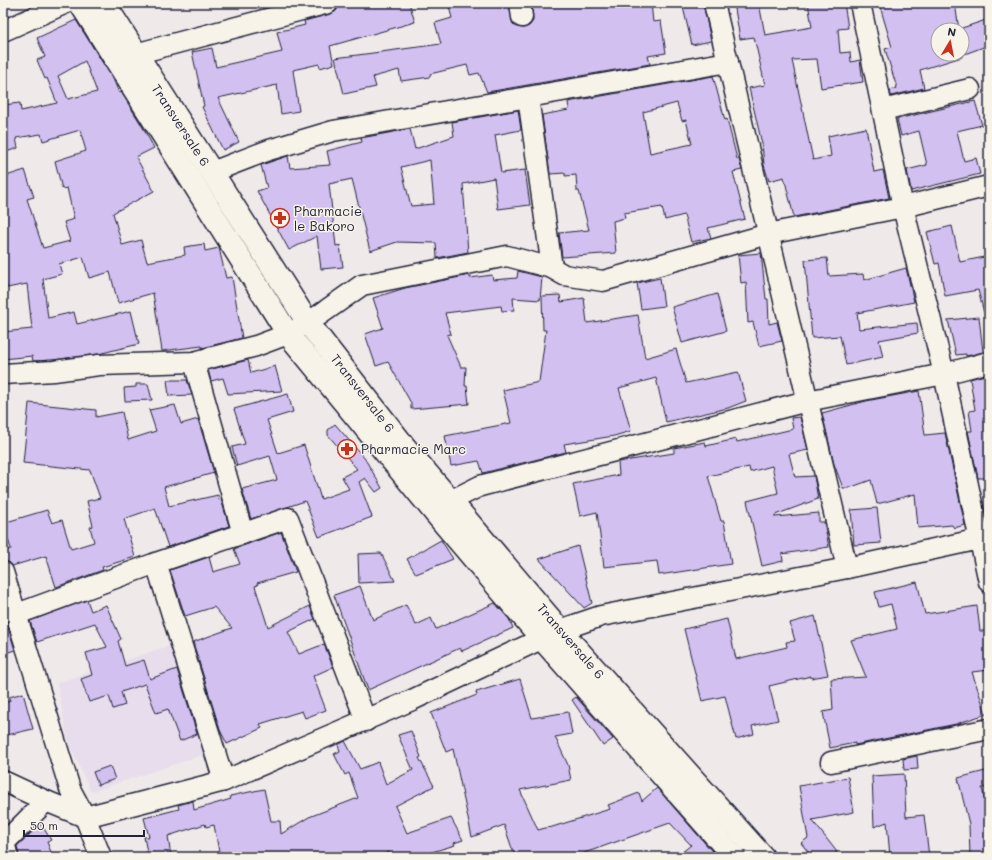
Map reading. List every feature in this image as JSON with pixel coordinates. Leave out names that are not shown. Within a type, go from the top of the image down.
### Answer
[{"type":"main road","name":"Transversale 6","points":[[80,3],[288,334],[436,514],[763,857]]},
{"type":"main road","name":"Transversale 6","points":[[104,3],[135,54],[308,322],[404,446],[452,500],[551,634],[734,857]]},
{"type":"street","points":[[3,31],[66,3]]},
{"type":"street","points":[[135,54],[328,3]]},
{"type":"street","points":[[714,3],[847,568]]},
{"type":"street","points":[[860,3],[903,208],[984,538],[989,582]]},
{"type":"street","points":[[212,172],[269,150],[333,131],[728,62]]},
{"type":"street","points":[[882,110],[970,89]]},
{"type":"street","points":[[528,97],[552,268]]},
{"type":"street","points":[[3,374],[54,371],[99,365],[194,362],[256,346],[288,334],[362,285],[507,256],[552,268],[564,275],[603,281],[768,234],[903,208],[989,186]]},
{"type":"street","points":[[194,362],[243,534]]},
{"type":"street","points":[[452,500],[480,486],[807,401],[944,374],[989,362]]},
{"type":"street","points":[[17,614],[156,563],[288,518],[366,721]]},
{"type":"street","points":[[3,781],[85,817],[224,781],[366,721],[551,634],[601,616],[847,568],[984,538]]},
{"type":"street","points":[[156,563],[224,781]]},
{"type":"street","points":[[3,572],[70,789],[85,817],[101,857]]},
{"type":"street","points":[[831,762],[989,729]]},
{"type":"street","points":[[8,857],[4,843],[46,801]]},
{"type":"shaded area","points":[[174,644],[211,752],[91,792],[68,741],[57,683]]},
{"type":"building","points":[[339,3],[409,3],[415,22],[330,46],[334,64],[320,68],[319,64],[293,70],[299,111],[281,114],[277,85],[218,98],[239,142],[223,150],[202,107],[204,106],[192,52],[212,48],[216,67],[282,52],[277,32],[305,25],[304,21],[331,14],[336,11]]},
{"type":"building","points":[[448,3],[509,3],[513,24],[517,27],[523,28],[529,26],[533,21],[532,3],[651,3],[653,22],[661,21],[666,53],[648,56],[650,64],[487,92],[479,73],[470,75],[467,65],[430,74],[430,77],[401,81],[399,70],[373,77],[376,87],[344,94],[335,58],[441,44],[435,23],[452,18]]},
{"type":"building","points":[[682,3],[703,3],[711,41],[692,45]]},
{"type":"building","points":[[734,3],[759,3],[765,35],[812,27],[808,3],[844,3],[848,28],[838,29],[840,53],[850,52],[851,62],[860,60],[863,82],[821,88],[817,59],[792,60],[813,160],[831,156],[828,136],[866,128],[874,172],[883,170],[889,198],[794,217],[784,177],[769,181],[764,165],[762,144],[749,88],[765,85],[754,37],[740,39]]},
{"type":"building","points":[[879,3],[955,3],[958,22],[930,22],[930,62],[946,62],[920,70],[924,88],[891,96],[890,90],[897,88],[885,49],[892,47]]},
{"type":"building","points":[[989,19],[989,45],[970,52],[970,25]]},
{"type":"building","points":[[76,20],[114,81],[119,93],[121,92],[141,124],[154,148],[136,157],[154,191],[113,213],[122,245],[141,240],[147,262],[185,255],[184,247],[204,244],[205,251],[219,248],[226,278],[232,277],[242,338],[202,348],[202,346],[162,351],[153,293],[118,303],[110,272],[89,278],[83,257],[59,264],[62,274],[43,279],[48,318],[74,312],[77,324],[131,311],[139,344],[98,354],[53,360],[33,361],[32,356],[3,359],[3,332],[32,329],[27,284],[7,288],[3,273],[3,177],[25,170],[34,197],[27,199],[43,248],[70,241],[64,222],[74,219],[67,188],[62,189],[55,161],[86,151],[80,130],[43,141],[41,134],[16,138],[18,148],[6,152],[3,142],[3,105],[20,103],[21,111],[57,103],[47,78],[45,79],[37,60],[45,57],[37,38]],"holes":[[[85,61],[97,92],[68,99],[58,76]]]},
{"type":"building","points":[[713,76],[725,120],[727,119],[737,159],[739,159],[742,170],[733,172],[745,219],[708,228],[711,238],[691,242],[684,215],[665,220],[662,207],[624,213],[625,218],[613,221],[616,253],[562,257],[559,233],[589,230],[579,191],[577,191],[576,175],[565,176],[565,173],[550,174],[542,115],[569,110],[568,102]],"holes":[[[677,103],[682,121],[686,120],[692,144],[650,153],[643,112]]]},
{"type":"building","points":[[975,101],[982,125],[957,131],[964,161],[976,158],[980,174],[911,191],[907,170],[927,165],[919,131],[901,136],[897,119]]},
{"type":"building","points":[[518,110],[521,130],[495,135],[501,173],[525,170],[530,205],[498,209],[494,178],[463,184],[468,252],[437,258],[436,243],[397,242],[370,251],[352,179],[329,184],[336,246],[340,245],[343,267],[321,269],[317,236],[289,250],[257,191],[267,188],[261,165],[288,156],[290,168],[330,165],[327,151],[362,142],[361,138],[410,129],[415,149],[454,136],[452,122]],"holes":[[[430,160],[434,204],[411,206],[401,167]]]},
{"type":"building","points":[[952,226],[960,262],[989,256],[989,313],[984,313],[978,290],[945,296],[939,263],[935,264],[927,232]]},
{"type":"building","points":[[761,253],[766,299],[768,299],[769,324],[777,322],[782,341],[759,346],[753,322],[748,323],[746,282],[741,283],[738,255]]},
{"type":"building","points":[[827,258],[829,276],[863,274],[864,280],[906,268],[914,302],[857,313],[859,329],[917,323],[918,333],[879,340],[883,357],[846,365],[840,336],[812,338],[805,260]]},
{"type":"building","points":[[518,271],[542,277],[540,300],[513,298],[514,310],[502,311],[501,306],[445,313],[451,334],[447,335],[461,367],[466,367],[465,386],[467,386],[469,404],[411,409],[411,403],[388,362],[376,366],[365,334],[383,328],[373,298],[405,288],[470,275],[470,278],[492,275],[493,280],[517,278]]},
{"type":"building","points":[[660,278],[664,306],[641,309],[637,283]]},
{"type":"building","points":[[717,294],[726,331],[682,343],[672,307]]},
{"type":"building","points":[[560,295],[561,302],[584,298],[587,323],[638,315],[645,358],[676,349],[686,383],[738,372],[746,401],[728,408],[666,422],[656,378],[619,388],[631,431],[614,436],[564,444],[566,452],[483,473],[479,461],[451,466],[445,436],[511,423],[503,390],[539,382],[546,330],[543,330],[542,296]]},
{"type":"building","points":[[979,317],[983,352],[966,356],[966,354],[956,355],[948,320]]},
{"type":"building","points":[[248,360],[251,373],[275,366],[282,391],[228,394],[223,378],[211,381],[208,370]]},
{"type":"building","points":[[989,374],[989,478],[978,478],[968,431],[972,431],[969,411],[975,410],[970,379]]},
{"type":"building","points":[[167,380],[187,380],[192,395],[169,396]]},
{"type":"building","points":[[136,384],[148,384],[152,400],[125,401],[124,388],[136,387]]},
{"type":"building","points":[[919,391],[925,435],[945,433],[965,525],[954,528],[952,525],[918,528],[915,494],[877,504],[871,480],[849,488],[843,488],[834,464],[822,413],[866,401]]},
{"type":"building","points":[[288,394],[293,412],[267,420],[278,453],[304,445],[321,499],[349,489],[342,477],[357,469],[328,435],[328,430],[335,424],[365,459],[382,488],[376,492],[365,478],[359,482],[372,517],[319,537],[305,501],[251,519],[242,489],[277,480],[270,456],[237,466],[232,447],[245,444],[234,409]]},
{"type":"building","points":[[29,403],[96,410],[96,417],[122,412],[128,440],[156,431],[149,410],[175,405],[181,424],[198,419],[214,473],[164,487],[169,506],[218,495],[219,500],[221,499],[229,526],[168,547],[155,508],[124,519],[135,557],[102,567],[103,570],[56,587],[46,556],[12,566],[10,563],[3,561],[3,550],[11,549],[3,523],[47,510],[52,523],[62,520],[71,549],[94,542],[90,527],[93,526],[87,501],[100,498],[90,470],[23,463]]},
{"type":"building","points":[[800,417],[808,450],[789,454],[795,477],[814,476],[818,499],[775,515],[775,517],[819,513],[819,522],[824,522],[829,547],[782,554],[783,561],[762,566],[747,501],[778,493],[772,466],[750,472],[749,467],[708,476],[721,521],[724,521],[731,564],[659,575],[657,561],[604,567],[597,512],[580,516],[573,484],[619,475],[618,462],[674,453],[674,448],[705,442],[706,446],[736,439],[737,442],[793,429],[791,418]]},
{"type":"building","points":[[877,508],[881,543],[854,545],[851,510]]},
{"type":"building","points":[[281,532],[296,572],[257,583],[258,585],[255,586],[268,627],[310,606],[315,619],[288,632],[299,654],[324,644],[333,667],[313,676],[326,710],[305,718],[302,711],[260,724],[262,728],[227,744],[220,730],[193,642],[232,628],[214,607],[185,616],[170,570],[209,557],[213,572],[240,564],[234,549]]},
{"type":"building","points":[[441,540],[453,559],[416,574],[407,559]]},
{"type":"building","points":[[578,546],[592,603],[584,608],[539,559]]},
{"type":"building","points":[[381,553],[395,581],[359,583],[358,554]]},
{"type":"building","points":[[917,582],[925,614],[977,606],[980,631],[989,631],[989,670],[972,672],[986,714],[956,724],[855,745],[855,743],[830,748],[823,712],[833,710],[831,679],[866,677],[851,640],[897,629],[891,604],[879,607],[875,592]]},
{"type":"building","points":[[360,586],[373,620],[406,605],[416,625],[431,618],[436,629],[495,603],[509,619],[513,628],[462,651],[460,648],[368,690],[334,595]]},
{"type":"building","points":[[87,600],[91,611],[106,605],[121,639],[118,641],[125,666],[144,660],[150,679],[177,669],[197,734],[180,741],[168,709],[156,713],[145,684],[121,692],[125,705],[113,709],[109,696],[89,702],[81,679],[92,675],[86,653],[107,647],[95,623],[37,642],[30,621]]},
{"type":"building","points":[[3,611],[15,650],[5,653],[3,645]]},
{"type":"building","points":[[815,616],[828,675],[811,678],[811,676],[769,686],[778,720],[752,726],[754,734],[736,739],[725,696],[702,701],[684,629],[727,619],[736,659],[787,647],[786,642],[795,641],[790,623]]},
{"type":"building","points":[[520,679],[532,718],[568,712],[572,734],[555,737],[568,765],[571,780],[520,790],[538,830],[610,809],[608,805],[639,793],[642,801],[657,788],[717,857],[676,857],[691,845],[670,823],[573,857],[515,857],[504,825],[472,837],[453,749],[446,752],[431,713],[477,695],[476,692]]},
{"type":"building","points":[[23,693],[33,729],[3,736],[3,703],[10,701],[9,697]]},
{"type":"building","points":[[576,697],[613,739],[603,746],[572,700]]},
{"type":"building","points":[[411,731],[421,757],[419,758],[434,786],[395,806],[407,833],[451,818],[463,840],[454,843],[455,845],[422,855],[421,852],[409,857],[391,857],[389,852],[379,857],[220,857],[214,825],[206,827],[205,824],[168,836],[171,857],[148,857],[144,837],[149,837],[144,818],[179,809],[178,805],[193,801],[194,810],[231,799],[230,796],[264,789],[271,821],[280,821],[281,834],[309,817],[358,798],[349,773],[345,775],[334,754],[340,751],[338,745],[345,741],[360,769],[378,762],[386,784],[413,770],[398,735]]},
{"type":"building","points":[[917,756],[918,769],[904,770],[903,759]]},
{"type":"building","points":[[110,766],[115,779],[98,785],[93,772]]},
{"type":"building","points":[[989,770],[989,787],[982,788],[989,818],[989,857],[970,857],[969,824],[958,778]]},
{"type":"building","points":[[904,774],[906,817],[924,815],[929,857],[890,857],[887,822],[874,827],[872,776]]},
{"type":"building","points":[[848,777],[854,812],[812,820],[837,852],[830,857],[812,857],[801,843],[808,838],[799,786]]},
{"type":"building","points":[[41,824],[51,840],[47,842],[53,857],[19,857],[17,846]]},
{"type":"place","name":"Pharmacie le Bakoro","points":[[280,218]]},
{"type":"place","name":"Pharmacie Marc","points":[[347,449]]}]
